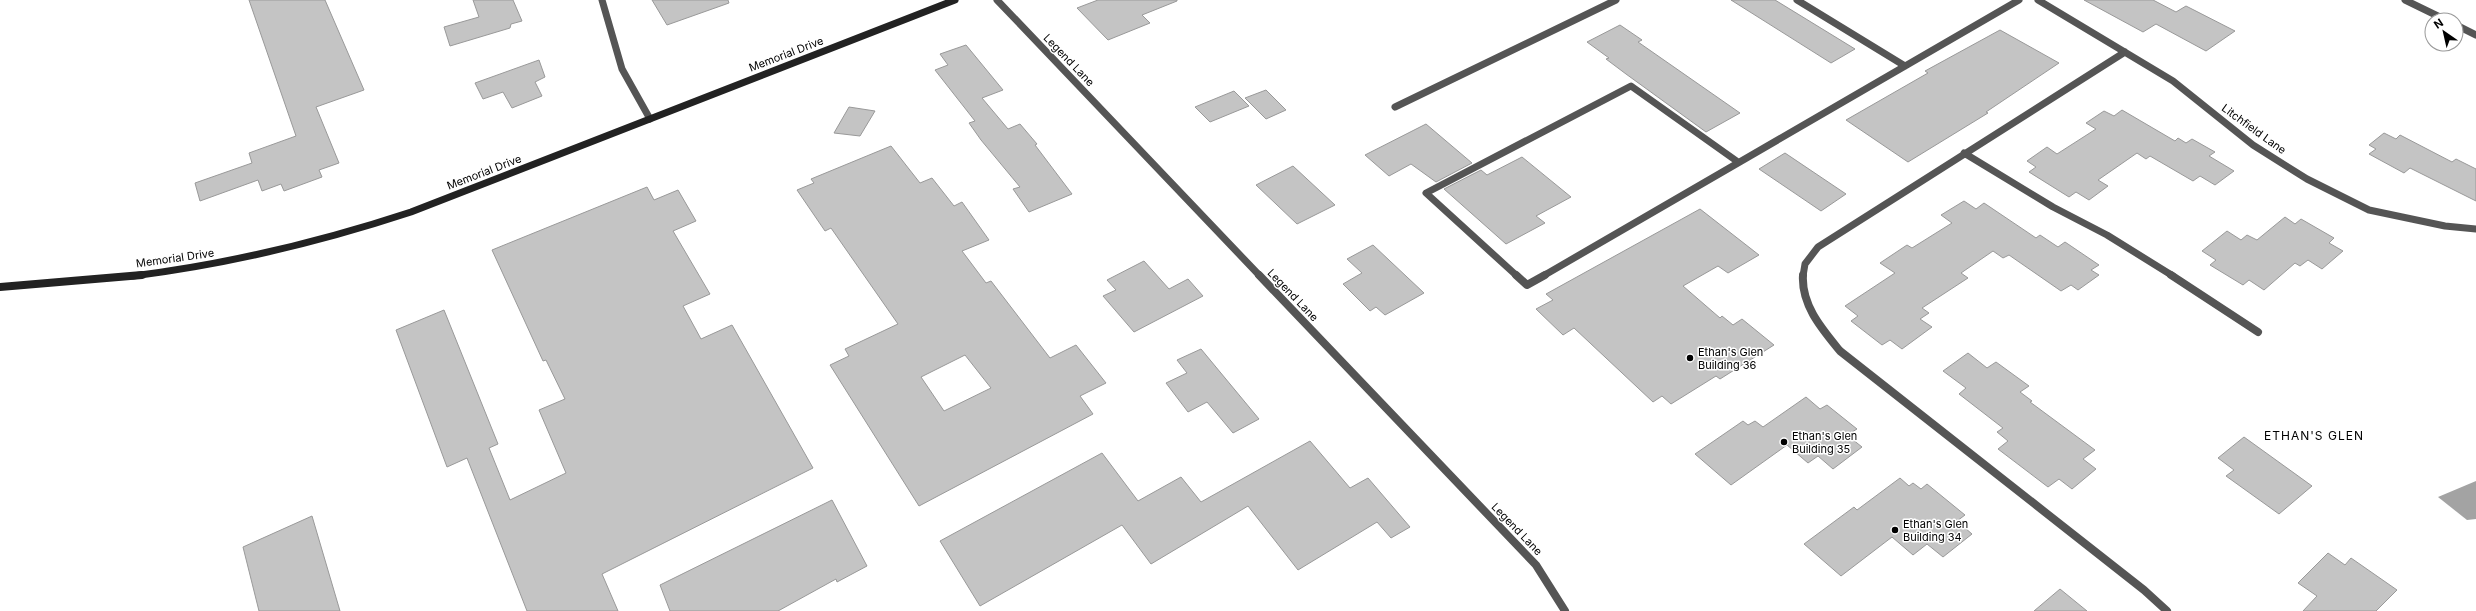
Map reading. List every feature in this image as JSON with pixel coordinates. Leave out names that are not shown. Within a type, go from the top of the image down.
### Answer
[{"type":"main road","name":"Memorial Drive","points":[[0,287],[85,281],[175,270],[282,250],[330,238],[412,212],[955,0]]},
{"type":"street","points":[[602,0],[622,69],[650,119]]},
{"type":"street","name":"Legend Lane","points":[[996,0],[1536,565],[1565,611]]},
{"type":"street","points":[[1395,107],[1616,0]]},
{"type":"street","points":[[1797,0],[1905,66]]},
{"type":"street","points":[[1738,162],[1631,86],[1426,193],[1527,285],[2019,0]]},
{"type":"street","name":"Litchfield Lane","points":[[2038,0],[2173,81],[2253,145],[2306,179],[2369,210],[2445,226],[2476,229]]},
{"type":"street","points":[[2405,0],[2430,12]]},
{"type":"street","points":[[2464,29],[2476,35]]},
{"type":"street","points":[[2124,52],[1818,247],[1803,269],[1803,295],[1818,324],[1840,351],[2144,590],[2167,611]]},
{"type":"street","points":[[1964,153],[2053,207],[2107,235],[2161,268],[2258,332]]},
{"type":"shaded area","points":[[2476,481],[2476,519],[2467,520],[2438,497]]},
{"type":"building","points":[[249,0],[325,0],[364,90],[316,107],[339,163],[319,170],[322,177],[284,191],[281,184],[262,191],[258,180],[200,201],[195,183],[252,163],[249,153],[296,136]]},
{"type":"building","points":[[473,0],[513,0],[522,21],[511,24],[510,28],[450,46],[444,27],[479,17]]},
{"type":"building","points":[[652,0],[728,0],[729,3],[667,25]]},
{"type":"building","points":[[1098,0],[1177,1],[1142,15],[1150,23],[1108,40],[1077,8]]},
{"type":"building","points":[[1731,0],[1775,0],[1855,49],[1831,63]]},
{"type":"building","points":[[2084,0],[2153,0],[2176,12],[2186,6],[2235,31],[2206,51],[2156,24],[2143,32]]},
{"type":"building","points":[[1620,25],[1642,40],[1638,42],[1740,113],[1706,132],[1606,59],[1609,58],[1587,42]]},
{"type":"building","points":[[2000,30],[2059,63],[1986,112],[1988,113],[1908,162],[1846,120],[1928,73],[1925,71]]},
{"type":"building","points":[[966,45],[1003,90],[982,98],[1008,129],[1020,124],[1037,144],[1035,145],[1072,194],[1029,212],[1013,189],[1020,187],[981,140],[969,123],[975,121],[935,70],[948,65],[940,54]]},
{"type":"building","points":[[539,60],[545,77],[535,82],[542,96],[512,108],[503,92],[483,99],[475,83]]},
{"type":"building","points":[[1266,90],[1286,110],[1266,119],[1245,98]]},
{"type":"building","points":[[1234,91],[1249,106],[1210,122],[1195,107]]},
{"type":"building","points":[[849,107],[875,111],[860,136],[834,133]]},
{"type":"building","points":[[2122,110],[2175,141],[2178,138],[2186,143],[2192,139],[2215,152],[2209,156],[2234,171],[2215,185],[2200,176],[2193,181],[2150,156],[2146,159],[2137,153],[2098,180],[2108,186],[2089,200],[2076,192],[2069,197],[2029,172],[2036,167],[2027,161],[2047,147],[2057,154],[2096,129],[2086,123],[2104,111],[2114,116]]},
{"type":"building","points":[[1426,124],[1472,163],[1436,182],[1411,164],[1389,176],[1365,155]]},
{"type":"building","points":[[2384,133],[2396,139],[2400,135],[2452,162],[2456,159],[2476,169],[2476,201],[2410,168],[2404,173],[2369,154],[2376,149],[2369,145]]},
{"type":"building","points":[[891,146],[920,183],[932,178],[954,206],[962,202],[989,240],[962,251],[986,283],[991,281],[1050,358],[1076,345],[1106,383],[1080,396],[1093,414],[919,506],[830,365],[849,356],[845,349],[898,324],[831,228],[825,231],[797,190],[814,183],[811,179]],"holes":[[[965,355],[991,388],[944,411],[921,377]]]},
{"type":"building","points":[[1785,153],[1846,194],[1821,211],[1759,169]]},
{"type":"building","points":[[1522,157],[1571,197],[1536,216],[1545,223],[1506,244],[1444,189],[1481,170],[1487,175]]},
{"type":"building","points":[[1293,166],[1335,205],[1297,224],[1256,185]]},
{"type":"building","points":[[647,187],[654,200],[678,190],[696,221],[673,231],[710,294],[683,306],[701,339],[732,325],[813,468],[602,574],[618,611],[527,611],[467,458],[447,467],[396,330],[444,310],[498,444],[489,448],[510,500],[566,473],[539,410],[565,399],[546,360],[543,361],[492,250]]},
{"type":"building","points":[[1964,201],[1976,209],[1984,203],[2036,238],[2040,235],[2058,247],[2065,242],[2099,265],[2091,270],[2099,275],[2078,290],[2071,285],[2061,291],[2009,255],[2003,258],[1993,251],[1961,273],[1968,278],[1922,308],[1929,313],[1920,319],[1932,327],[1902,349],[1890,340],[1882,345],[1851,321],[1858,316],[1845,306],[1895,273],[1880,263],[1907,245],[1912,248],[1952,223],[1941,215]]},
{"type":"building","points":[[1700,209],[1759,255],[1728,273],[1718,266],[1683,286],[1720,318],[1722,316],[1733,325],[1742,319],[1774,345],[1720,379],[1716,376],[1671,404],[1662,396],[1653,402],[1574,328],[1563,335],[1536,309],[1553,300],[1546,294]]},
{"type":"building","points":[[2285,217],[2295,224],[2301,219],[2334,238],[2329,243],[2343,251],[2322,269],[2308,260],[2300,266],[2295,263],[2264,290],[2249,280],[2243,285],[2210,265],[2216,260],[2202,251],[2227,231],[2241,240],[2247,235],[2257,240]]},
{"type":"building","points":[[1373,245],[1424,293],[1385,315],[1376,307],[1370,311],[1343,284],[1362,273],[1347,259]]},
{"type":"building","points":[[1144,261],[1169,289],[1188,279],[1203,296],[1134,332],[1103,296],[1116,290],[1107,280]]},
{"type":"building","points":[[1201,349],[1259,419],[1233,433],[1207,402],[1188,412],[1166,383],[1187,373],[1177,360]]},
{"type":"building","points":[[1968,353],[1987,368],[1996,362],[2029,386],[2020,392],[2032,401],[2030,402],[2095,450],[2083,459],[2096,469],[2072,489],[2059,479],[2048,487],[1998,449],[2008,441],[1997,432],[2003,428],[1959,394],[1966,388],[1943,371]]},
{"type":"building","name":"Ethan's Glen Building 35","points":[[1806,397],[1820,409],[1827,405],[1857,429],[1847,435],[1862,447],[1833,469],[1818,456],[1808,463],[1787,445],[1731,485],[1695,454],[1743,421],[1748,425],[1755,421],[1763,427]]},
{"type":"building","points":[[2244,437],[2312,486],[2279,514],[2226,476],[2234,470],[2218,458]]},
{"type":"building","points":[[1310,441],[1350,488],[1368,478],[1410,527],[1391,538],[1377,522],[1298,570],[1248,506],[1151,564],[1122,525],[980,606],[940,541],[1102,453],[1138,501],[1181,477],[1201,502]]},
{"type":"building","name":"Ethan's Glen Building 34","points":[[1900,478],[1909,486],[1913,483],[1921,489],[1927,484],[1965,515],[1957,521],[1972,534],[1943,557],[1927,544],[1913,555],[1892,537],[1841,576],[1804,544],[1854,507],[1857,510]]},
{"type":"building","points":[[832,500],[867,566],[837,582],[836,579],[778,611],[670,611],[660,585]]},
{"type":"building","points":[[312,516],[340,611],[259,611],[243,547]]},
{"type":"building","points":[[2328,553],[2345,565],[2351,558],[2397,590],[2376,611],[2303,611],[2317,596],[2298,583]]},
{"type":"building","points":[[2060,589],[2087,611],[2034,611]]},
{"type":"place","name":"Ethan's Glen Building 36","points":[[1690,358]]},
{"type":"place","name":"Ethan's Glen Building 35","points":[[1784,442]]},
{"type":"place","name":"Ethan's Glen Building 34","points":[[1895,530]]},
{"type":"district","name":"ETHAN'S GLEN","points":[[2314,436]]}]
